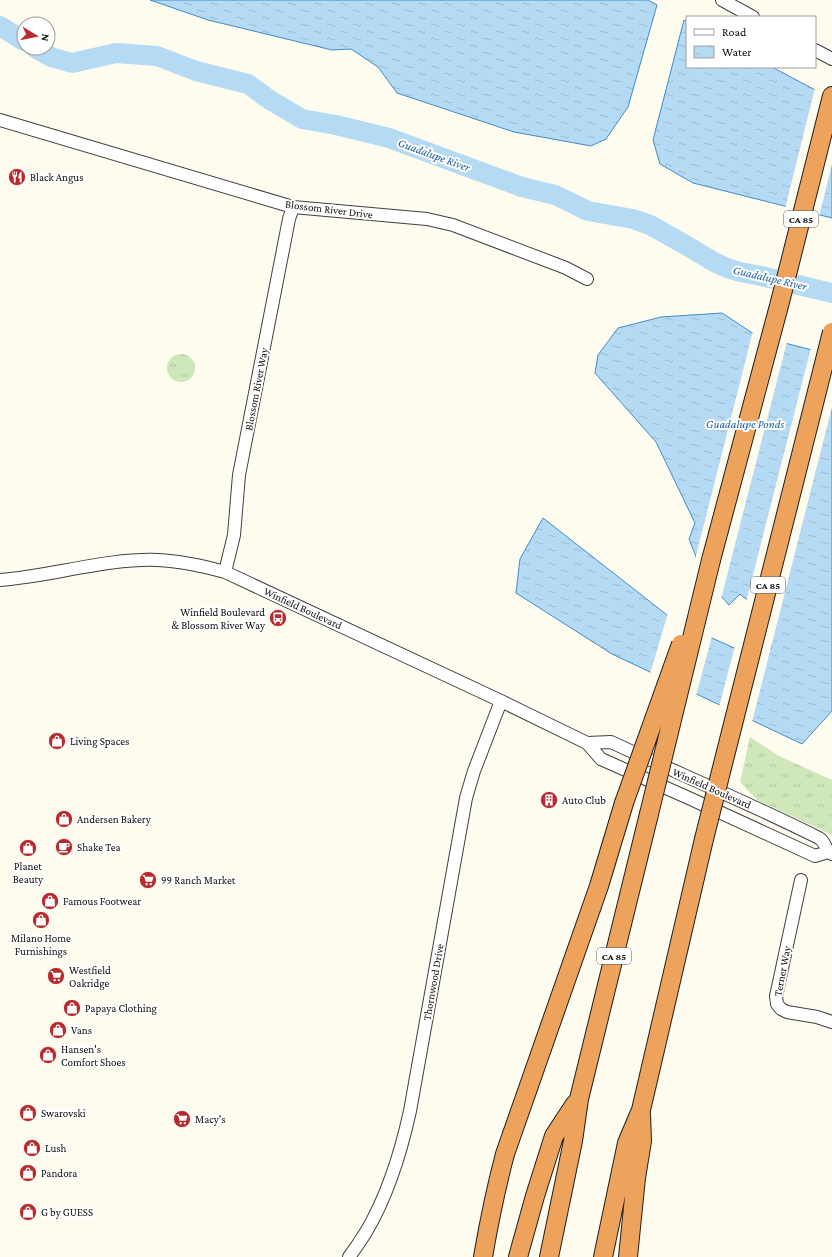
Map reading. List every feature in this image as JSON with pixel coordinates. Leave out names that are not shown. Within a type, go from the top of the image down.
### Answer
[{"type":"highway","name":"CA 85","points":[[549,1257],[573,1141],[579,1098],[712,560],[780,302],[832,96]]},
{"type":"highway","name":"CA 85","points":[[603,1257],[627,1143],[641,1110],[704,838],[832,332]]},
{"type":"highway","points":[[483,1257],[489,1219],[505,1154],[599,886],[624,803],[712,560]]},
{"type":"highway","points":[[518,1257],[554,1136],[579,1098]]},
{"type":"highway","points":[[628,1257],[636,1178],[642,1141],[641,1110]]},
{"type":"street","points":[[722,0],[751,16]]},
{"type":"street","points":[[816,51],[832,59]]},
{"type":"street","name":"Blossom River Drive","points":[[0,120],[293,207],[427,219],[453,225],[566,268],[587,279]]},
{"type":"street","name":"Blossom River Way","points":[[225,572],[234,535],[239,475],[289,219],[293,207]]},
{"type":"street","name":"Winfield Boulevard","points":[[0,580],[21,578],[124,561],[151,560],[182,562],[225,572],[501,701],[587,743],[601,759],[815,856],[830,853],[822,840],[737,799],[611,742],[587,743]]},
{"type":"street","name":"Thornwood Drive","points":[[349,1257],[366,1232],[384,1197],[406,1131],[466,798],[474,771],[501,701]]},
{"type":"street","name":"Terner Way","points":[[802,880],[776,996],[777,1004],[781,1009],[787,1012],[817,1017],[832,1022]]},
{"type":"green space","points":[[181,354],[191,358],[195,368],[191,378],[181,382],[171,378],[167,368],[171,358]]},
{"type":"green space","points":[[750,737],[779,756],[832,780],[832,835],[757,800],[740,782]]},
{"type":"water","points":[[150,0],[648,0],[657,5],[628,107],[606,139],[591,146],[514,132],[397,93],[378,67],[351,49],[332,50],[208,20]]},
{"type":"water","points":[[684,20],[686,21],[686,68],[774,68],[832,99],[832,218],[693,183],[660,164],[653,140]]},
{"type":"water","name":"Guadalupe Ponds","points":[[722,313],[757,336],[832,355],[832,711],[802,744],[612,654],[516,593],[520,559],[543,518],[676,622],[750,655],[771,649],[771,634],[752,604],[740,594],[729,605],[704,577],[689,539],[695,523],[656,442],[595,373],[598,355],[618,328],[661,317]]},
{"type":"pier","points":[[815,88],[832,97],[832,164],[819,217],[785,209]]},
{"type":"pier","points":[[753,331],[758,334],[787,342],[721,599],[702,579],[695,560]]},
{"type":"pier","name":"Guadalupe River","points":[[811,348],[832,353],[832,407],[752,722],[719,707],[735,646],[751,653],[769,647],[769,635],[750,605],[746,602]]},
{"type":"pier","points":[[668,613],[677,621],[712,636],[696,696],[650,674]]},
{"type":"waterway","name":"Guadalupe River","points":[[0,26],[16,36]]},
{"type":"waterway","name":"Guadalupe River","points":[[49,56],[72,63],[116,53],[157,56],[196,71],[248,84],[270,100],[302,119],[336,125],[389,138],[522,187],[555,195],[588,211],[633,219],[650,225],[727,268],[832,293]]},
{"type":"place","name":"Black Angus","points":[[17,177]]},
{"type":"place","name":"Winfield Boulevard & Blossom River Way","points":[[278,618]]},
{"type":"place","name":"Living Spaces","points":[[57,741]]},
{"type":"place","name":"Auto Club","points":[[549,800]]},
{"type":"place","name":"Andersen Bakery","points":[[64,819]]},
{"type":"place","name":"Shake Tea","points":[[64,847]]},
{"type":"place","name":"Planet Beauty","points":[[28,848]]},
{"type":"place","name":"99 Ranch Market","points":[[148,880]]},
{"type":"place","name":"Famous Footwear","points":[[50,901]]},
{"type":"place","name":"Milano Home Furnishings","points":[[41,920]]},
{"type":"place","name":"Westfield Oakridge","points":[[56,976]]},
{"type":"place","name":"Papaya Clothing","points":[[72,1008]]},
{"type":"place","name":"Vans","points":[[58,1030]]},
{"type":"place","name":"Hansen's Comfort Shoes","points":[[48,1055]]},
{"type":"place","name":"Swarovski","points":[[28,1113]]},
{"type":"place","name":"Macy's","points":[[182,1119]]},
{"type":"place","name":"Lush","points":[[32,1148]]},
{"type":"place","name":"Pandora","points":[[28,1173]]},
{"type":"place","name":"G by GUESS","points":[[28,1212]]}]
